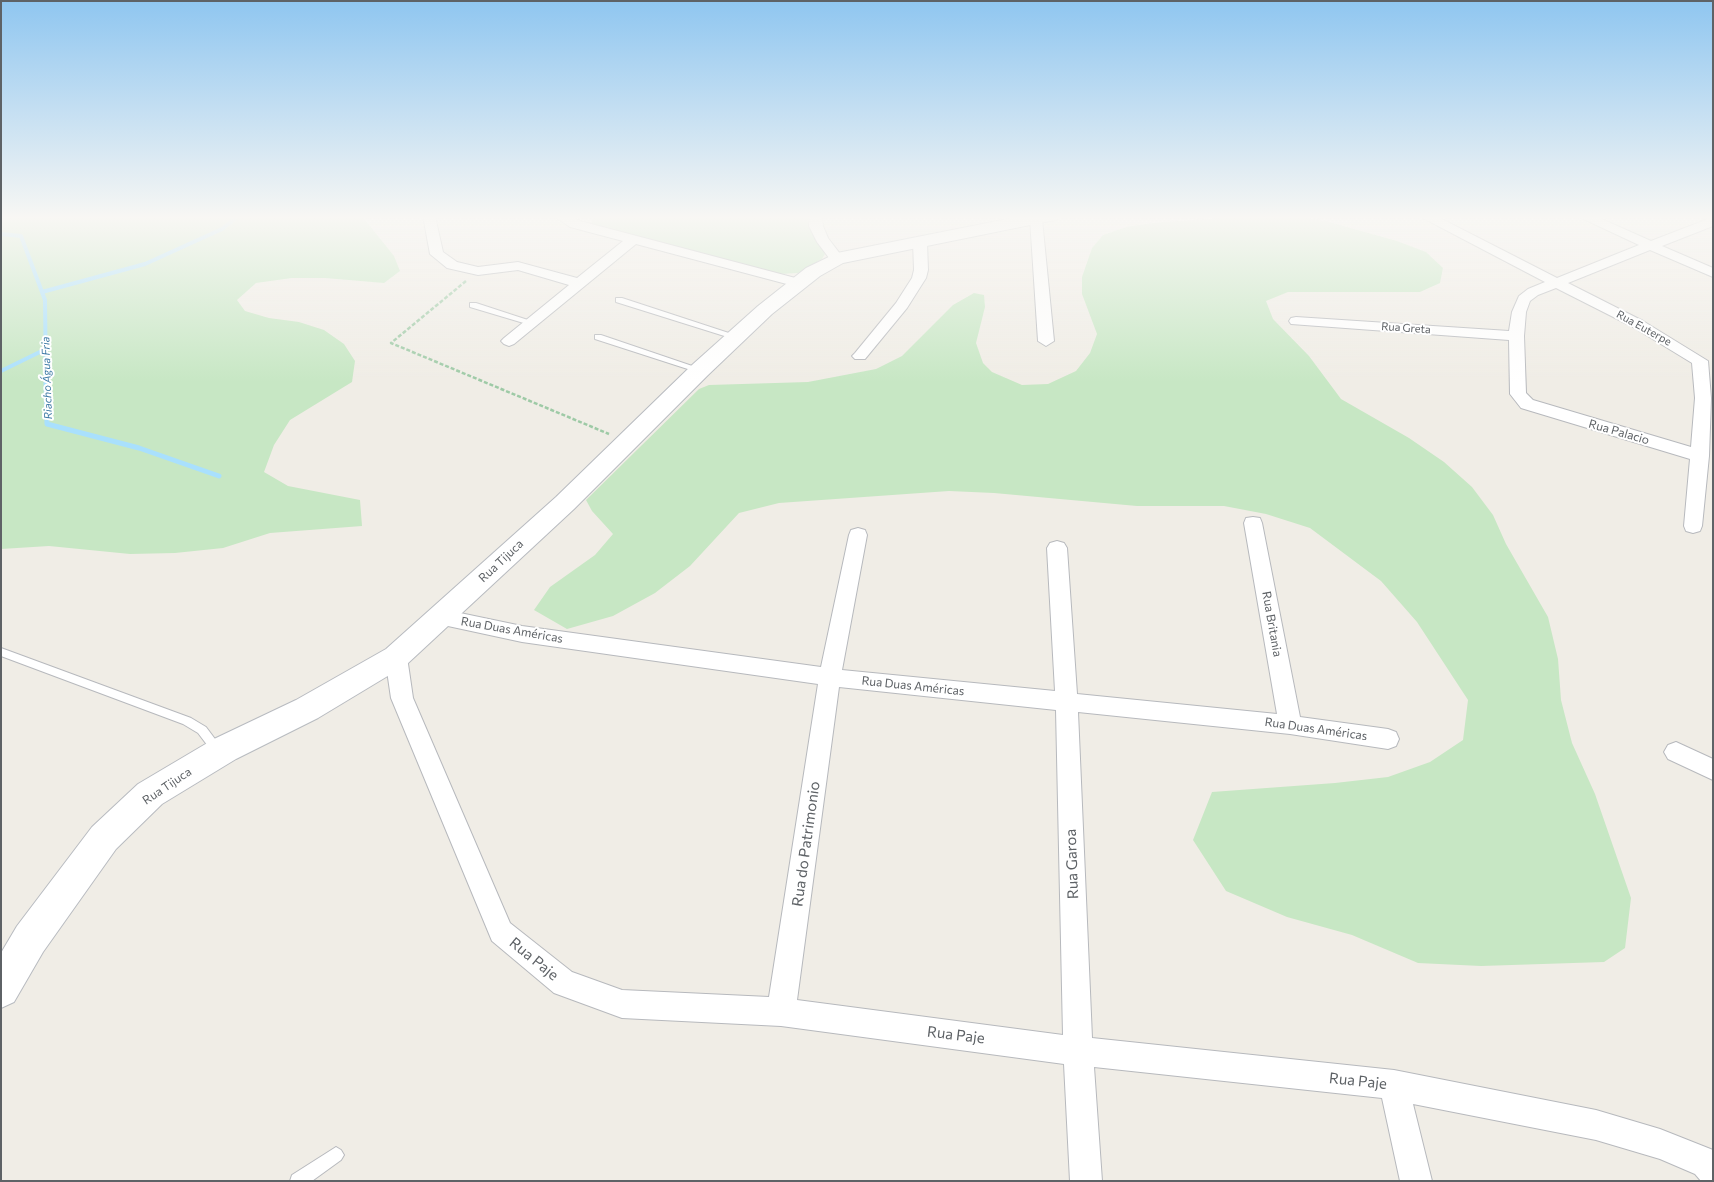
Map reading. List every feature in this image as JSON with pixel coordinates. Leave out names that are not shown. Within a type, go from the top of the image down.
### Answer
[{"type":"street","points":[[536,271],[578,283]]},
{"type":"street","points":[[509,341],[593,271]]},
{"type":"street","points":[[754,271],[798,283]]},
{"type":"street","name":"Rua Tijuca","points":[[1,989],[30,940],[104,838],[150,794],[219,752],[307,709],[396,657],[628,442],[700,370],[798,283],[815,271]]},
{"type":"street","points":[[860,356],[902,305],[919,278],[921,271]]},
{"type":"street","points":[[1044,271],[1046,340]]},
{"type":"street","name":"Rua Euterpe","points":[[1535,271],[1638,324],[1707,356]]},
{"type":"street","points":[[1516,336],[1519,312],[1524,299],[1532,292],[1587,271]]},
{"type":"street","name":"Rua Greta","points":[[1296,321],[1516,336]]},
{"type":"street","name":"Rua Palacio","points":[[1516,336],[1518,394],[1527,404],[1700,456]]},
{"type":"street","points":[[1693,526],[1707,356]]},
{"type":"street","name":"Rua Britania","points":[[1254,523],[1290,725]]},
{"type":"street","name":"Rua do Patrimonio","points":[[781,1012],[830,677],[858,535]]},
{"type":"street","name":"Rua Garoa","points":[[1057,548],[1067,703],[1078,1051],[1086,1181]]},
{"type":"street","name":"Rua Duas Américas","points":[[441,617],[522,634],[830,677],[1290,725],[1388,739]]},
{"type":"street","name":"Rua Paje","points":[[396,657],[402,698],[501,932],[564,983],[622,1004],[781,1012],[1078,1051],[1394,1085],[1596,1125],[1660,1144],[1706,1164],[1713,1171]]},
{"type":"street","points":[[1676,752],[1713,770]]},
{"type":"street","points":[[1394,1085],[1416,1181]]},
{"type":"lane","points":[[619,300],[737,337]]},
{"type":"lane","points":[[473,305],[530,322]]},
{"type":"lane","points":[[598,337],[700,370]]},
{"type":"lane","points":[[1,652],[187,722],[202,730],[219,752]]},
{"type":"lane","points":[[298,1181],[336,1155]]},
{"type":"path","points":[[478,271],[391,343],[628,442]]},
{"type":"green space","points":[[1,271],[400,271],[384,283],[325,278],[292,278],[256,283],[237,300],[245,311],[269,318],[299,322],[324,330],[344,344],[355,361],[352,382],[290,420],[274,445],[264,472],[288,486],[360,500],[362,526],[270,533],[223,548],[175,553],[130,554],[49,546],[1,549]]},
{"type":"green space","points":[[769,271],[801,271],[798,273],[780,274]]},
{"type":"green space","points":[[1084,271],[1442,271],[1440,283],[1420,292],[1288,292],[1266,301],[1273,319],[1309,356],[1341,399],[1409,438],[1444,462],[1472,487],[1493,515],[1506,544],[1548,617],[1558,659],[1561,700],[1572,743],[1595,794],[1631,898],[1625,948],[1604,962],[1481,966],[1418,963],[1352,935],[1287,917],[1226,891],[1193,840],[1212,792],[1388,777],[1430,762],[1463,740],[1468,700],[1417,622],[1381,581],[1310,528],[1266,514],[1224,506],[1137,506],[994,493],[949,491],[779,503],[739,513],[690,566],[655,593],[613,616],[567,629],[534,610],[550,587],[595,555],[613,534],[592,511],[586,500],[699,389],[709,385],[808,382],[876,369],[902,356],[953,305],[974,293],[984,295],[985,307],[976,343],[983,363],[992,372],[1022,385],[1048,384],[1076,371],[1090,353],[1097,334],[1082,294]]},
{"type":"waterway","name":"Riacho Água Fria","points":[[34,271],[42,292]]},
{"type":"waterway","points":[[42,292],[119,271]]},
{"type":"waterway","name":"Riacho Água Fria","points":[[42,292],[45,300],[46,349]]},
{"type":"waterway","points":[[1,371],[46,349]]},
{"type":"waterway","name":"Riacho Água Fria","points":[[46,349],[46,385]]},
{"type":"waterway","name":"Riacho Água Fria","points":[[46,383],[47,424],[139,448],[219,476]]}]
